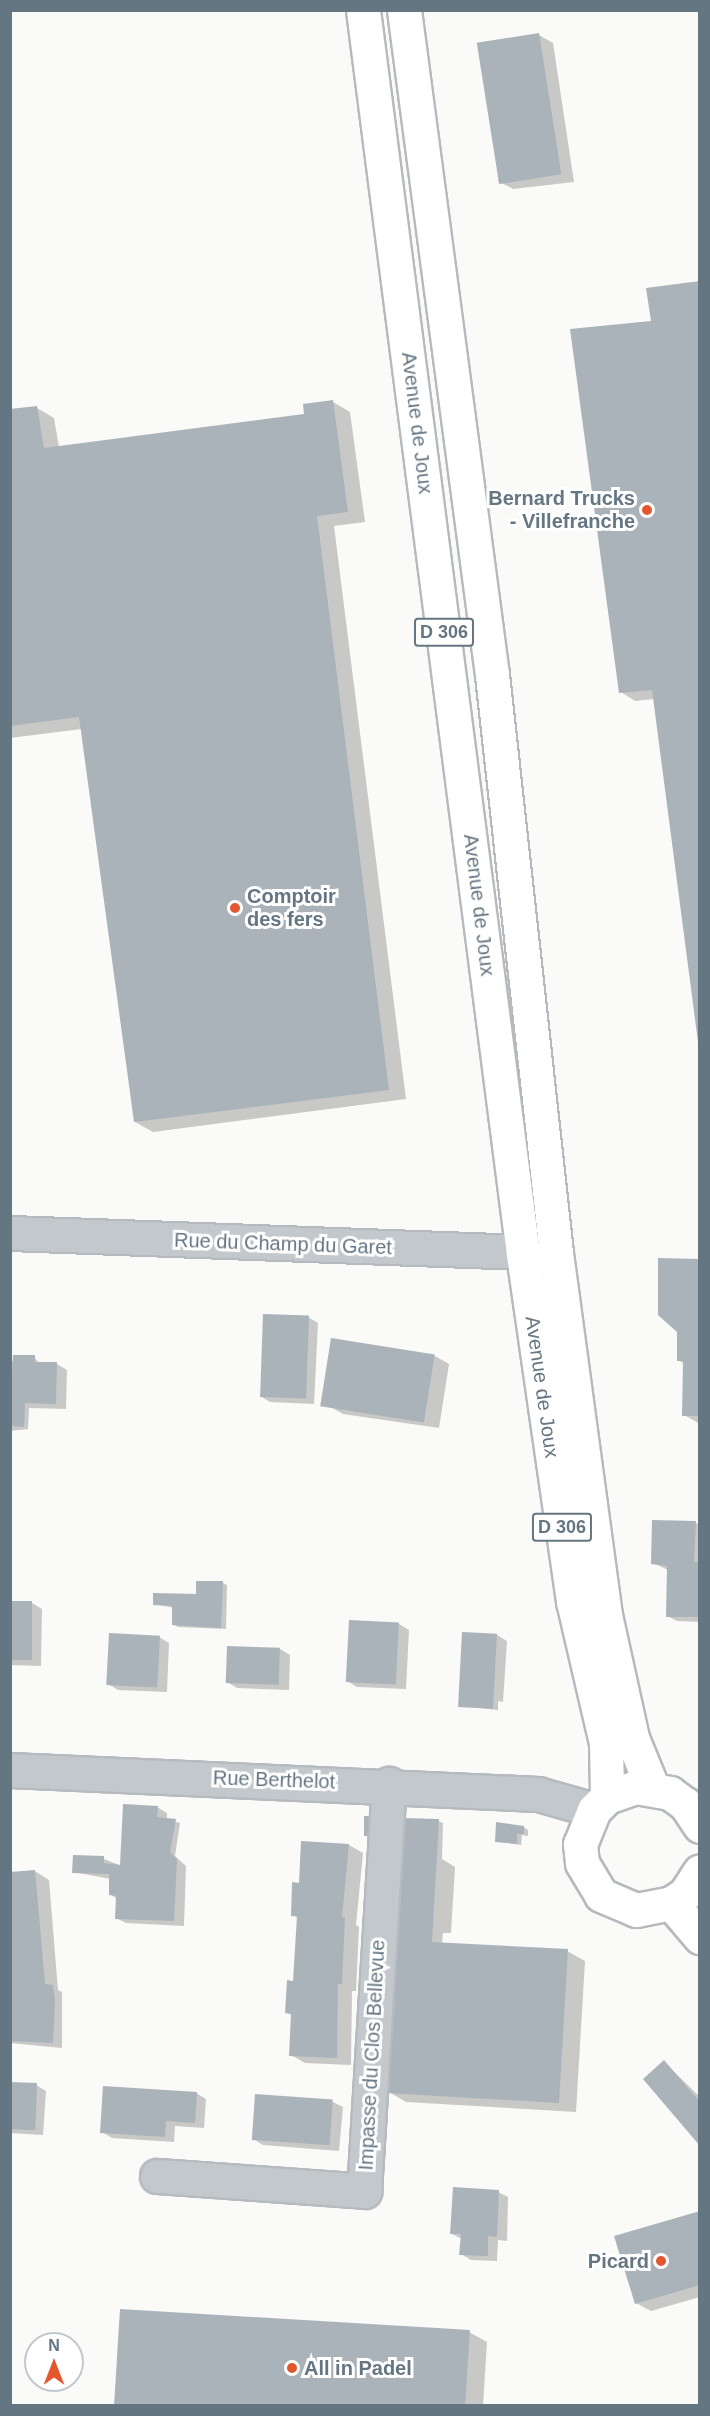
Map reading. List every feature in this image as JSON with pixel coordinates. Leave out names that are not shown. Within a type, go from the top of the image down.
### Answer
[{"type":"main road","name":"Avenue de Joux","points":[[363,10],[523,1254],[573,1602],[606,1743],[601,1804]]},
{"type":"main road","name":"Avenue de Joux","points":[[405,10],[492,675],[556,1253],[605,1615],[632,1738],[652,1787]]},
{"type":"main road","points":[[698,1879],[671,1903],[636,1910],[601,1895],[582,1863],[580,1844],[601,1804],[636,1787],[652,1787],[670,1792],[699,1821]]},
{"type":"main road","points":[[671,1903],[699,1937]]},
{"type":"street","name":"Rue du Champ du Garet","points":[[10,1233],[523,1254],[556,1253]]},
{"type":"street","name":"Rue Berthelot","points":[[10,1770],[388,1784],[538,1794],[601,1804]]},
{"type":"street","name":"Impasse du Clos Bellevue","points":[[157,2176],[364,2191],[388,1784]]},
{"type":"street","points":[[538,1794],[580,1844]]},
{"type":"building","points":[[539,33],[561,174],[499,184],[477,43]]},
{"type":"building","name":"Bernard Trucks - Villefranche","points":[[700,281],[700,1042],[698,1042],[652,690],[619,693],[570,329],[651,321],[646,288]]},
{"type":"building","name":"Comptoir des fers","points":[[333,400],[348,512],[317,516],[389,1090],[134,1122],[79,717],[10,726],[10,409],[37,406],[44,448],[304,414],[303,404]]},
{"type":"building","points":[[658,1258],[700,1259],[700,1416],[682,1416],[683,1361],[677,1361],[677,1332],[658,1315]]},
{"type":"building","points":[[263,1314],[309,1316],[306,1399],[260,1397]]},
{"type":"building","points":[[331,1338],[435,1354],[424,1423],[320,1406]]},
{"type":"building","points":[[13,1355],[35,1355],[35,1362],[57,1362],[56,1404],[25,1403],[24,1427],[10,1426]]},
{"type":"building","points":[[652,1520],[696,1521],[694,1562],[700,1562],[700,1617],[666,1617],[667,1566],[651,1564]]},
{"type":"building","points":[[196,1581],[223,1581],[221,1628],[172,1625],[172,1606],[153,1605],[153,1593],[196,1594]]},
{"type":"building","points":[[10,1601],[32,1601],[32,1660],[10,1660]]},
{"type":"building","points":[[349,1620],[399,1623],[396,1685],[346,1682]]},
{"type":"building","points":[[462,1632],[497,1634],[493,1709],[458,1707]]},
{"type":"building","points":[[109,1633],[160,1636],[157,1688],[106,1685]]},
{"type":"building","points":[[227,1646],[280,1648],[279,1685],[226,1683]]},
{"type":"building","points":[[123,1804],[158,1806],[157,1817],[176,1819],[170,1852],[177,1859],[174,1921],[115,1919],[116,1896],[109,1895],[109,1874],[72,1873],[73,1855],[104,1856],[104,1863],[120,1865]]},
{"type":"building","points":[[364,1816],[374,1816],[374,1836],[364,1836]]},
{"type":"building","points":[[402,1818],[439,1819],[432,1942],[568,1949],[559,2103],[387,2093]]},
{"type":"building","points":[[496,1822],[524,1826],[524,1834],[517,1834],[517,1844],[495,1842]]},
{"type":"building","points":[[301,1841],[349,1844],[342,1917],[345,1917],[342,1984],[338,1984],[337,2058],[289,2056],[291,2014],[285,2013],[287,1980],[293,1981],[297,1916],[291,1916],[292,1882],[299,1883]]},
{"type":"building","points":[[35,1870],[45,1984],[53,1985],[55,2001],[53,2043],[10,2041],[10,1872]]},
{"type":"building","points":[[664,2060],[700,2102],[700,2146],[643,2079]]},
{"type":"building","points":[[10,2082],[37,2083],[35,2130],[10,2129]]},
{"type":"building","points":[[103,2086],[197,2092],[195,2123],[166,2121],[165,2137],[100,2133]]},
{"type":"building","points":[[255,2094],[333,2099],[330,2145],[252,2140]]},
{"type":"building","points":[[453,2187],[499,2190],[497,2237],[488,2236],[488,2256],[459,2255],[461,2234],[450,2234]]},
{"type":"building","name":"Picard","points":[[700,2211],[700,2285],[635,2304],[614,2236]]},
{"type":"building","name":"All in Padel","points":[[120,2309],[470,2330],[465,2406],[114,2406]]},
{"type":"place","name":"Bernard Trucks - Villefranche","points":[[647,510]]},
{"type":"place","name":"Comptoir des fers","points":[[235,908]]},
{"type":"place","name":"Picard","points":[[661,2261]]},
{"type":"place","name":"All in Padel","points":[[292,2368]]}]
